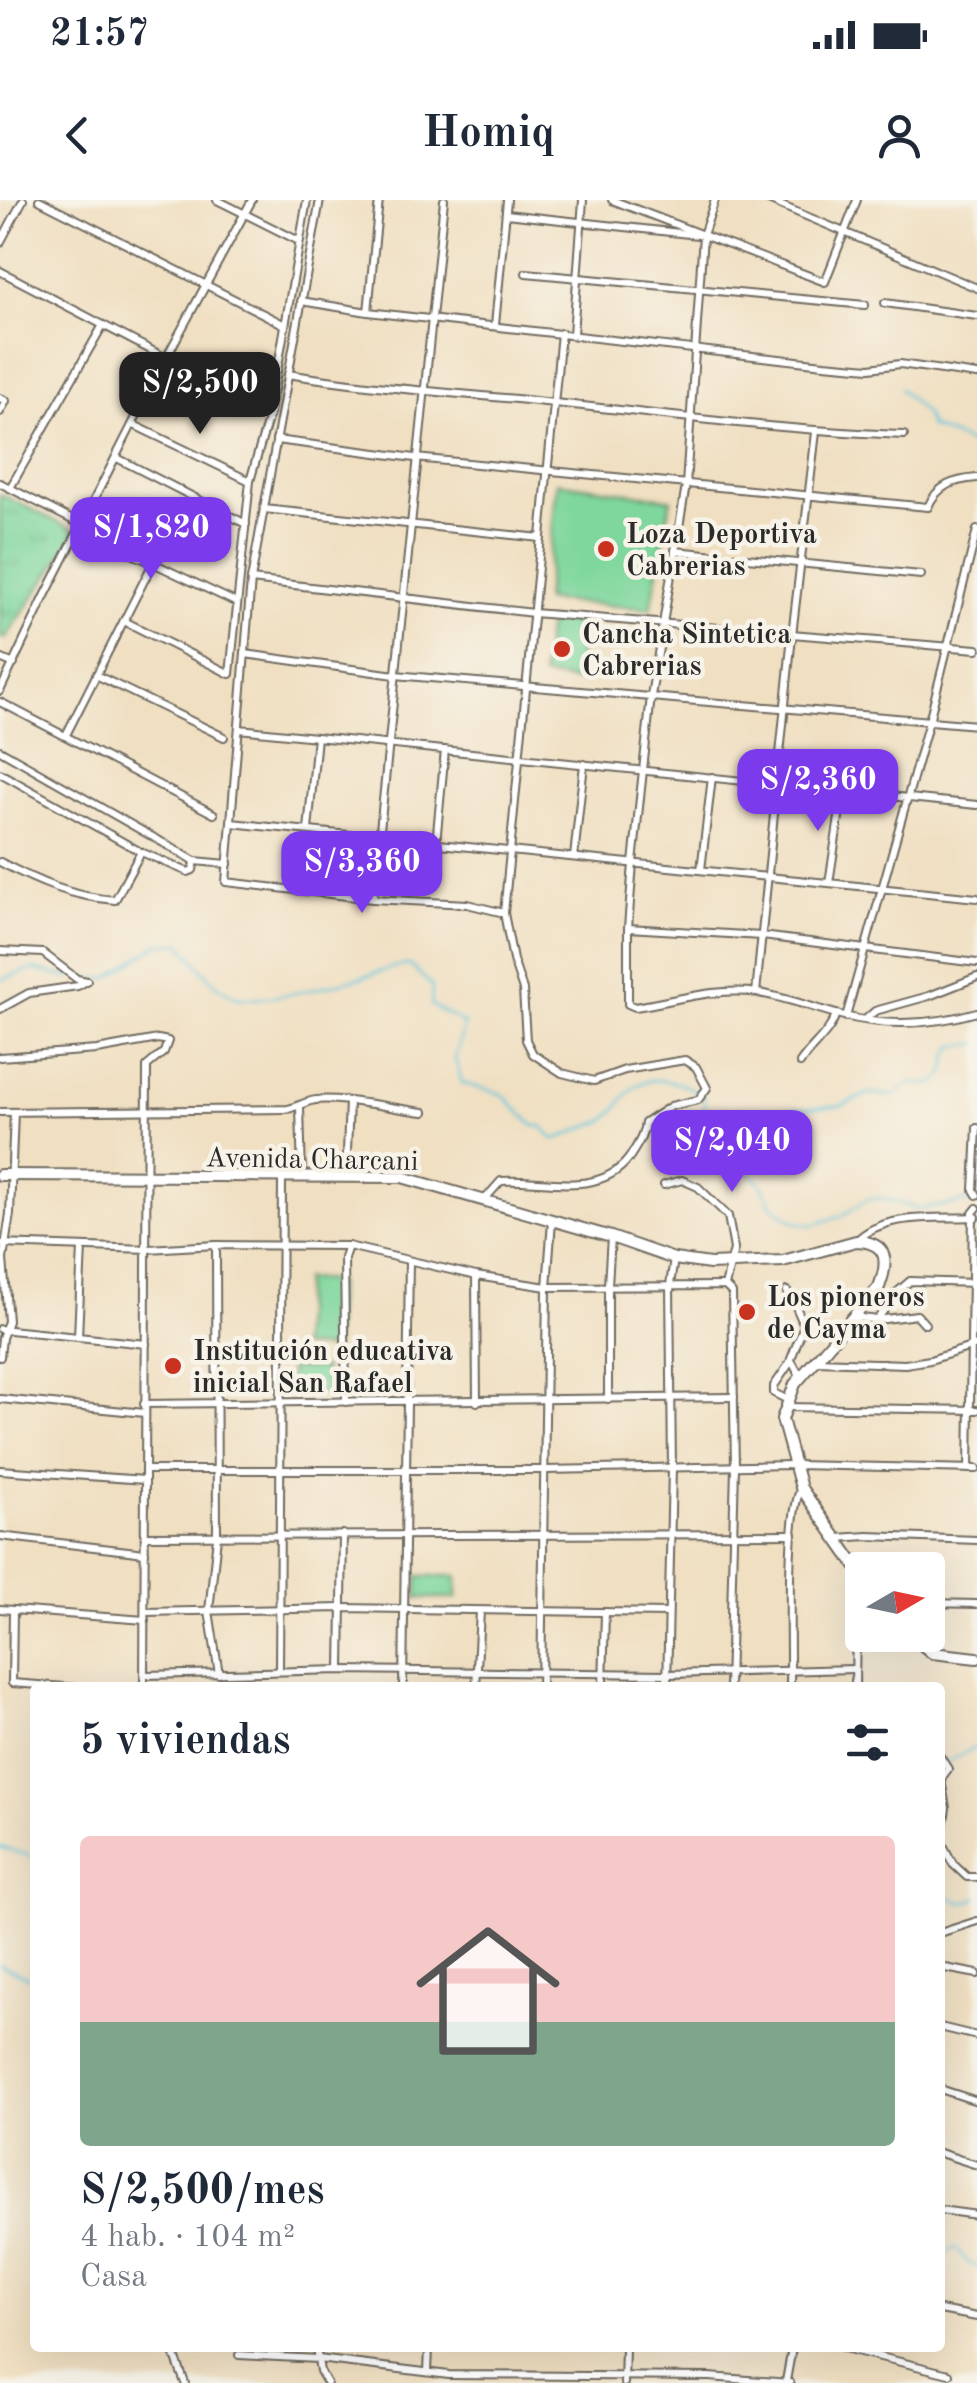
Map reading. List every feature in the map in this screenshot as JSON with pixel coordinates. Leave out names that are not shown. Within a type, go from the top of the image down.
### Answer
[{"type":"main road","name":"Avenida Charcani","points":[[5,1175],[422,1180],[674,1260],[728,1265],[783,1261],[856,1241]]},
{"type":"main road","points":[[845,1552],[801,1488],[784,1431],[786,1404],[801,1378],[878,1287],[884,1256],[876,1245],[856,1241]]},
{"type":"main road","points":[[931,1652],[977,1658]]},
{"type":"street","points":[[0,243],[23,200]]},
{"type":"street","points":[[39,200],[285,326]]},
{"type":"street","points":[[218,200],[300,241]]},
{"type":"street","points":[[0,691],[166,358],[252,200]]},
{"type":"street","points":[[124,621],[230,674],[250,480],[270,412],[306,200]]},
{"type":"street","points":[[320,200],[252,580],[226,882],[372,899],[468,904],[504,913]]},
{"type":"street","points":[[368,312],[380,200]]},
{"type":"street","points":[[372,899],[444,200]]},
{"type":"street","points":[[495,325],[507,200]]},
{"type":"street","points":[[573,334],[583,200]]},
{"type":"street","points":[[612,200],[825,282],[858,200]]},
{"type":"street","points":[[715,200],[703,235],[686,485],[650,696],[628,928],[630,1006],[696,996],[756,993],[846,1017],[922,1024],[977,1012]]},
{"type":"street","points":[[768,200],[977,288]]},
{"type":"street","points":[[506,214],[703,235]]},
{"type":"street","points":[[0,271],[270,412]]},
{"type":"street","points":[[526,273],[864,306]]},
{"type":"street","points":[[301,302],[870,368],[900,364],[977,374]]},
{"type":"street","points":[[884,303],[977,316]]},
{"type":"street","points":[[10,488],[103,325]]},
{"type":"street","points":[[484,1200],[501,1181],[580,1184],[604,1179],[630,1157],[644,1133],[645,1123],[671,1106],[698,1100],[707,1088],[696,1068],[684,1060],[625,1070],[594,1081],[562,1073],[533,1054],[526,1040],[523,990],[504,913],[561,333]]},
{"type":"street","points":[[288,374],[359,386],[816,432],[904,435]]},
{"type":"street","points":[[0,398],[6,401],[0,412]]},
{"type":"street","points":[[134,425],[250,480]]},
{"type":"street","points":[[756,993],[816,432]]},
{"type":"street","points":[[276,440],[416,458],[928,507],[934,492],[952,482],[977,478]]},
{"type":"street","points":[[117,458],[246,524]]},
{"type":"street","points":[[0,483],[80,528],[237,603]]},
{"type":"street","points":[[264,509],[541,538]]},
{"type":"street","points":[[846,1017],[929,721],[977,530]]},
{"type":"street","points":[[674,551],[921,575]]},
{"type":"street","points":[[66,735],[153,563]]},
{"type":"street","points":[[252,580],[533,612],[977,649]]},
{"type":"street","points":[[245,654],[395,675],[977,725]]},
{"type":"street","points":[[0,658],[14,664]]},
{"type":"street","points":[[96,675],[224,737]]},
{"type":"street","points":[[0,702],[214,814]]},
{"type":"street","points":[[239,728],[977,804]]},
{"type":"street","points":[[308,830],[317,736]]},
{"type":"street","points":[[0,750],[195,861],[228,864]]},
{"type":"street","points":[[436,843],[445,750]]},
{"type":"street","points":[[574,858],[584,764]]},
{"type":"street","points":[[0,773],[141,852],[188,872],[193,870],[195,861]]},
{"type":"street","points":[[701,870],[712,777]]},
{"type":"street","points":[[829,883],[843,791]]},
{"type":"street","points":[[231,822],[977,898]]},
{"type":"street","points":[[0,862],[35,881],[77,896],[116,900],[141,852]]},
{"type":"street","points":[[628,928],[762,936],[977,962]]},
{"type":"street","points":[[0,951],[43,954],[78,979],[87,980],[78,986],[29,993],[0,1006]]},
{"type":"street","points":[[866,1018],[874,1011],[930,996],[977,977]]},
{"type":"street","points":[[800,1063],[810,1046],[835,1021],[836,1014]]},
{"type":"street","points":[[0,1057],[168,1040],[164,1052],[148,1066],[144,1682]]},
{"type":"street","points":[[0,1112],[300,1107],[309,1101],[349,1101],[424,1112]]},
{"type":"street","points":[[346,1178],[349,1101]]},
{"type":"street","points":[[300,1107],[302,1179]]},
{"type":"street","points":[[0,1357],[3,1244],[10,1214],[5,1175],[14,1112]]},
{"type":"street","points":[[977,1128],[977,1195]]},
{"type":"street","points":[[279,1671],[282,1179]]},
{"type":"street","points":[[664,1185],[682,1180],[698,1187],[728,1216],[734,1249],[726,1286],[732,1293],[735,1467],[729,1682]]},
{"type":"street","points":[[145,1470],[545,1470],[794,1465],[973,1469],[977,1208]]},
{"type":"street","points":[[856,1241],[866,1230],[902,1220],[975,1217]]},
{"type":"street","points":[[541,1682],[547,1288],[552,1220]]},
{"type":"street","points":[[608,1400],[611,1237]]},
{"type":"street","points":[[3,1244],[148,1249],[348,1246],[547,1288],[726,1286]]},
{"type":"street","points":[[216,1245],[218,1537],[209,1611],[219,1674]]},
{"type":"street","points":[[78,1337],[82,1246]]},
{"type":"street","points":[[346,1402],[344,1258],[348,1246]]},
{"type":"street","points":[[667,1682],[672,1468],[670,1285],[674,1260]]},
{"type":"street","points":[[403,1682],[409,1261]]},
{"type":"street","points":[[476,1276],[477,1402]]},
{"type":"street","points":[[877,1320],[895,1294],[910,1281],[975,1283]]},
{"type":"street","points":[[787,1291],[804,1325],[774,1386],[774,1394],[786,1404],[974,1410]]},
{"type":"street","points":[[854,1317],[877,1320],[918,1316],[925,1324]]},
{"type":"street","points":[[2,1330],[146,1344]]},
{"type":"street","points":[[816,1361],[905,1364],[975,1345]]},
{"type":"street","points":[[790,1360],[801,1378]]},
{"type":"street","points":[[144,1404],[734,1398]]},
{"type":"street","points":[[0,1399],[145,1413]]},
{"type":"street","points":[[0,1470],[145,1480]]},
{"type":"street","points":[[790,1682],[793,1534],[796,1498],[801,1488]]},
{"type":"street","points":[[341,1670],[343,1534]]},
{"type":"street","points":[[145,1536],[793,1534]]},
{"type":"street","points":[[0,1536],[145,1553]]},
{"type":"street","points":[[835,1538],[977,1540]]},
{"type":"street","points":[[945,1603],[977,1604]]},
{"type":"street","points":[[0,1608],[145,1616],[342,1608],[668,1612]]},
{"type":"street","points":[[13,1610],[12,1682],[30,1684]]},
{"type":"street","points":[[476,1682],[480,1611]]},
{"type":"street","points":[[603,1682],[605,1612]]},
{"type":"street","points":[[854,1682],[855,1652]]},
{"type":"street","points":[[144,1675],[341,1670],[668,1674],[854,1668]]},
{"type":"street","points":[[945,1849],[966,1877],[977,1878]]},
{"type":"street","points":[[945,1931],[977,1921]]},
{"type":"street","points":[[945,1968],[977,1974]]},
{"type":"street","points":[[945,2028],[977,2036]]},
{"type":"street","points":[[945,2091],[977,2101]]},
{"type":"street","points":[[945,2155],[977,2165]]},
{"type":"street","points":[[945,2211],[977,2214]]},
{"type":"street","points":[[945,2311],[977,2318]]},
{"type":"street","points":[[173,2352],[185,2383]]},
{"type":"street","points":[[317,2352],[327,2383]]},
{"type":"street","points":[[428,2372],[430,2352]]},
{"type":"street","points":[[624,2352],[624,2380]]},
{"type":"street","points":[[238,2356],[318,2359],[428,2372],[788,2382],[792,2352]]},
{"type":"street","points":[[860,2352],[949,2374]]},
{"type":"green space","name":"Loza Deportiva Cabrerias","points":[[557,482],[671,499],[651,609],[545,600]]},
{"type":"green space","points":[[0,494],[78,532],[5,639],[0,637]]},
{"type":"green space","name":"Cancha Sintetica Cabrerias","points":[[548,620],[583,623],[576,681],[542,676]]},
{"type":"green space","points":[[304,1279],[338,1281],[334,1349],[300,1347]]},
{"type":"green space","points":[[324,1368],[326,1393],[290,1395],[289,1369]]},
{"type":"green space","points":[[418,1576],[457,1576],[457,1598],[418,1598]]},
{"type":"waterway","points":[[900,389],[925,414],[930,427],[977,446]]},
{"type":"waterway","points":[[87,979],[108,978],[159,944],[180,943],[227,993],[247,999],[300,992],[410,965],[432,986],[431,1005],[464,1024],[455,1059],[462,1083],[502,1094],[553,1139],[603,1122],[637,1086],[656,1080],[676,1083],[703,1096],[716,1161],[736,1167],[767,1158],[791,1109],[841,1106],[870,1093],[892,1096],[911,1083],[937,1082],[945,1073],[954,1046],[977,1044]]},
{"type":"waterway","points":[[0,980],[33,969],[70,978]]},
{"type":"waterway","points":[[744,1168],[761,1184],[773,1207],[795,1222],[812,1225],[842,1216],[867,1199],[881,1198],[920,1209],[977,1200]]},
{"type":"waterway","points":[[948,1762],[977,1746]]},
{"type":"waterway","points":[[0,1847],[30,1856]]},
{"type":"waterway","points":[[945,1894],[962,1903],[977,1898]]},
{"type":"waterway","points":[[0,1965],[30,1978]]},
{"type":"waterway","points":[[945,2252],[956,2248],[968,2263],[977,2266]]},
{"type":"place","name":"Loza Deportiva Cabrerias","points":[[606,549]]},
{"type":"place","name":"Cancha Sintetica Cabrerias","points":[[562,649]]},
{"type":"place","name":"Los pioneros de Cayma","points":[[747,1312]]},
{"type":"place","name":"Institución educativa inicial San Rafael","points":[[173,1366]]}]
